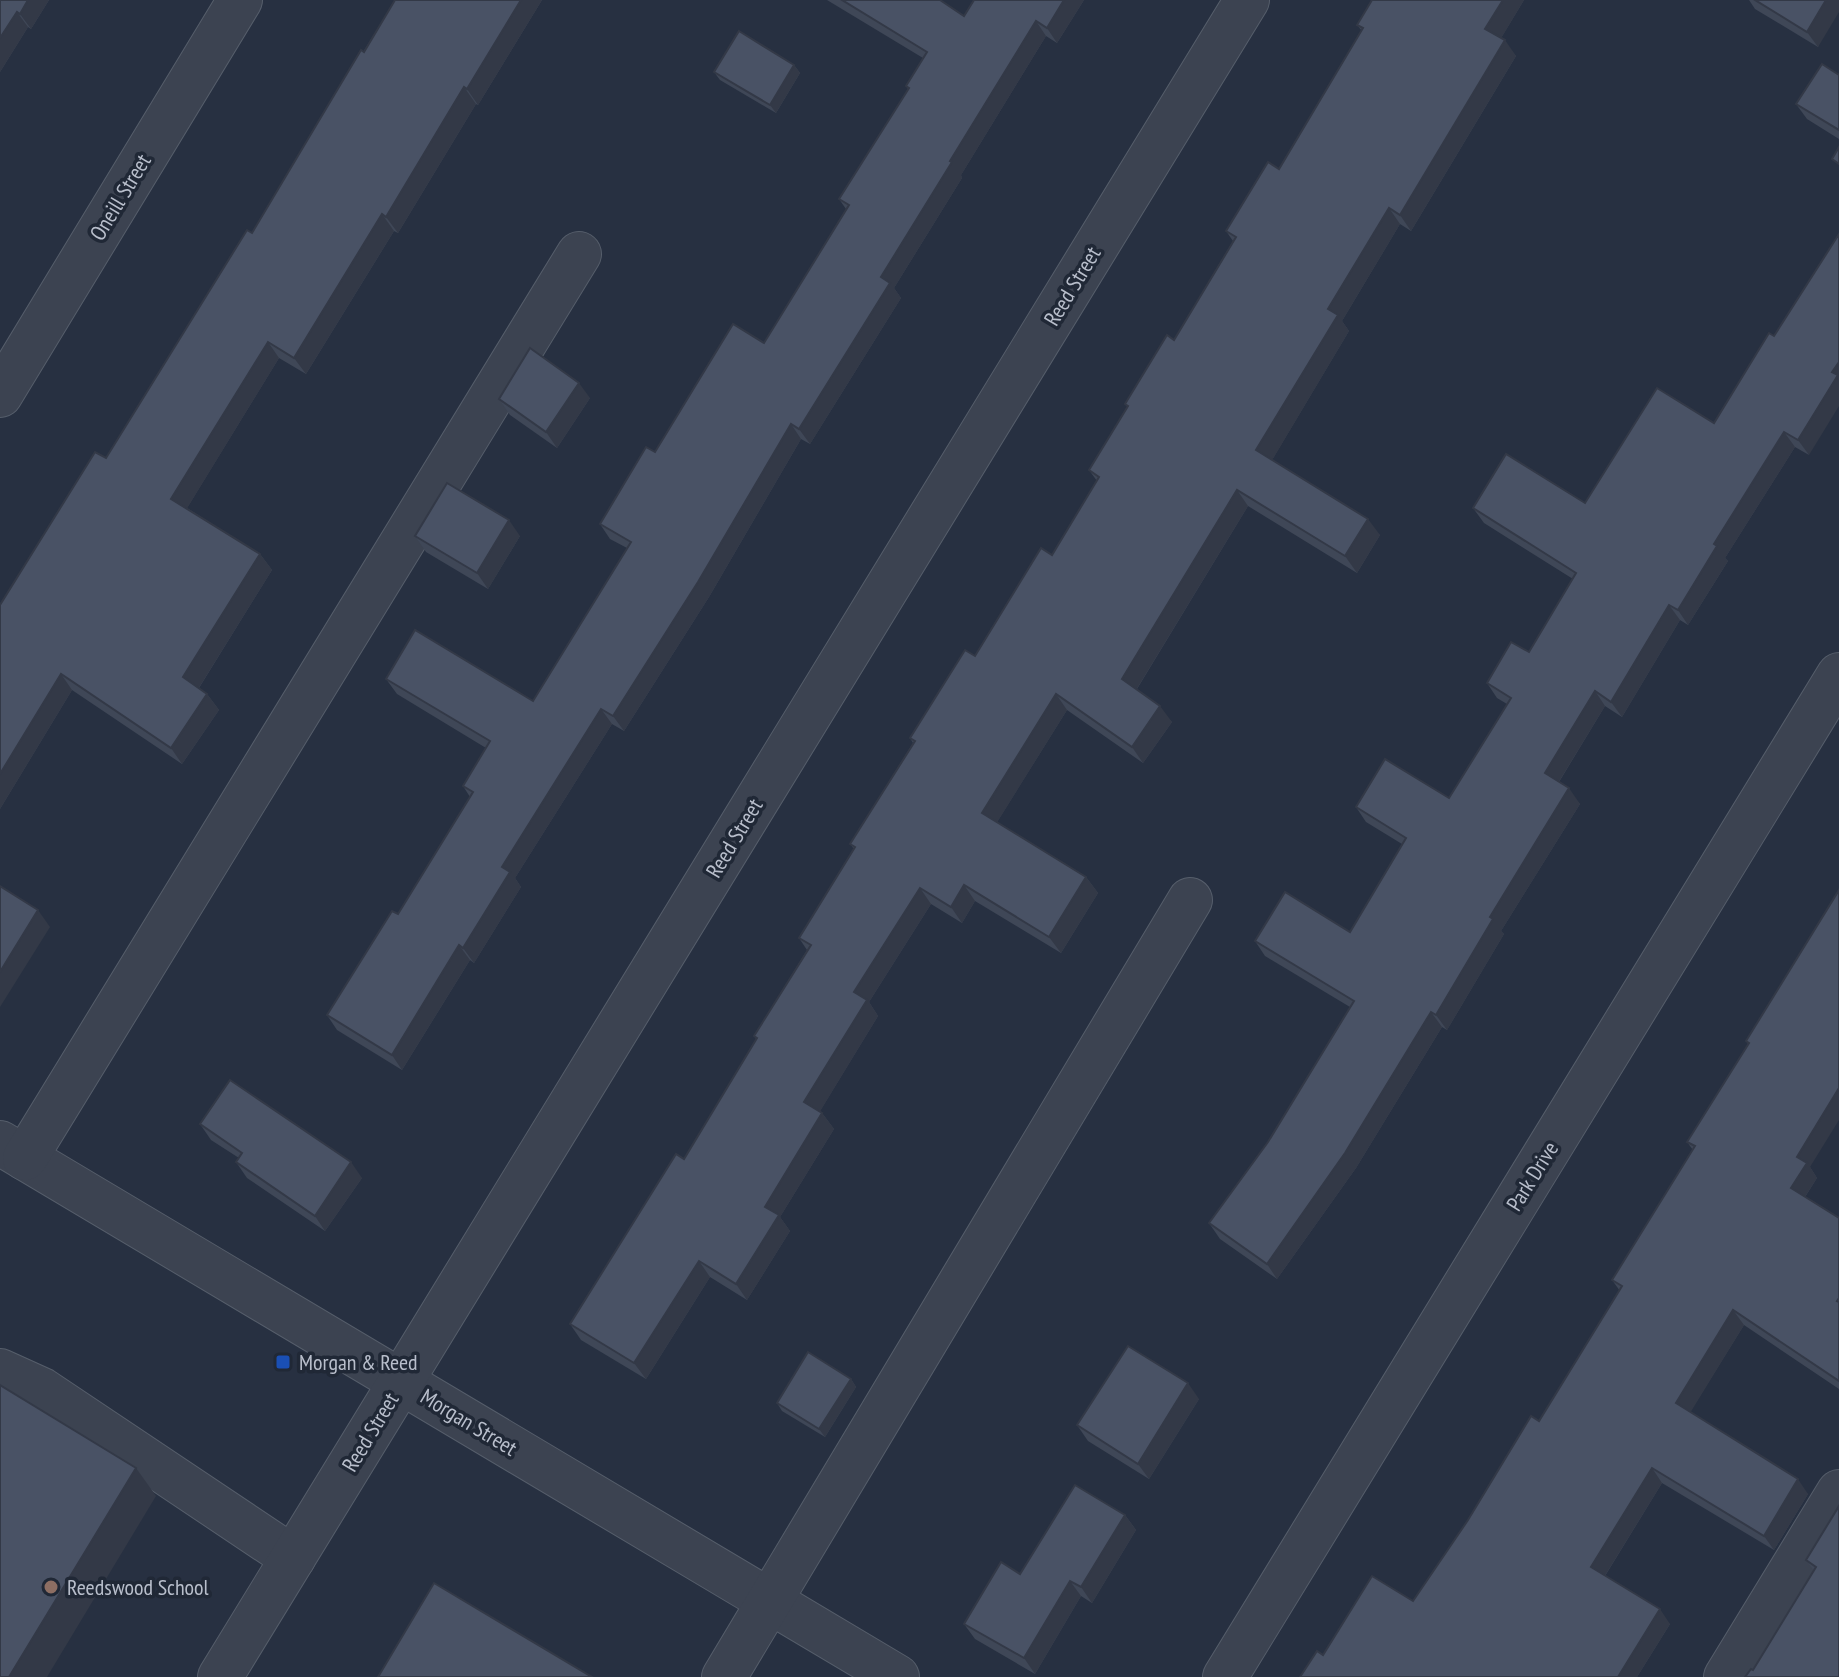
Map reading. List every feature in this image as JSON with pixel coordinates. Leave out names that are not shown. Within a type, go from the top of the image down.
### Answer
[{"type":"street","name":"Oneill Street","points":[[0,395],[240,0]]},
{"type":"street","name":"Reed Street","points":[[220,1677],[1247,0]]},
{"type":"street","points":[[12,1150],[579,254]]},
{"type":"street","name":"Park Drive","points":[[1225,1677],[1839,675]]},
{"type":"street","points":[[724,1677],[1190,900]]},
{"type":"street","name":"Morgan Street","points":[[12,1150],[897,1677]]},
{"type":"street","points":[[0,1371],[42,1390],[293,1558]]},
{"type":"street","points":[[1726,1677],[1839,1492]]},
{"type":"building","points":[[0,0],[28,0],[0,38]]},
{"type":"building","points":[[395,0],[521,0],[467,89],[464,87],[386,217],[382,214],[294,358],[268,342],[171,499],[260,554],[183,677],[207,694],[171,748],[61,674],[0,774],[0,605],[95,452],[106,458],[247,230],[252,233],[361,50],[364,52]]},
{"type":"building","points":[[842,0],[940,0],[964,16],[974,0],[1064,0],[1047,28],[1036,21],[881,277],[890,283],[799,429],[791,424],[698,582],[613,716],[601,709],[502,867],[510,872],[463,948],[459,945],[392,1055],[327,1015],[392,911],[398,914],[473,792],[463,786],[490,741],[386,679],[415,630],[533,701],[631,542],[600,524],[646,447],[655,452],[733,324],[764,343],[849,205],[839,199],[909,88],[906,86],[927,52]]},
{"type":"building","points":[[1372,0],[1503,0],[1485,29],[1505,40],[1400,215],[1389,208],[1328,309],[1338,315],[1256,450],[1368,519],[1345,556],[1237,490],[1122,679],[1160,706],[1132,747],[1056,694],[982,813],[1086,877],[1049,937],[964,885],[951,907],[920,888],[854,992],[867,1000],[804,1102],[822,1113],[765,1207],[779,1215],[736,1284],[699,1261],[634,1363],[570,1324],[676,1154],[684,1159],[757,1038],[754,1036],[811,945],[799,938],[855,847],[850,844],[915,741],[910,738],[965,650],[975,656],[1041,548],[1052,555],[1099,477],[1089,470],[1128,406],[1125,404],[1167,335],[1174,340],[1236,237],[1226,231],[1268,162],[1279,169],[1363,28],[1357,25]]},
{"type":"building","points":[[1755,0],[1826,0],[1807,32]]},
{"type":"building","points":[[739,31],[794,65],[770,105],[714,72]]},
{"type":"building","points":[[1822,64],[1839,75],[1839,130],[1796,104]]},
{"type":"building","points":[[1839,147],[1839,164],[1832,159]]},
{"type":"building","points":[[1839,234],[1839,362],[1832,372],[1838,375],[1798,440],[1784,432],[1714,544],[1717,546],[1678,610],[1669,605],[1611,702],[1595,691],[1545,773],[1569,788],[1490,917],[1493,919],[1436,1015],[1431,1012],[1345,1153],[1267,1264],[1209,1223],[1268,1142],[1354,1001],[1255,941],[1285,892],[1350,932],[1406,838],[1356,807],[1385,759],[1449,798],[1511,698],[1487,683],[1511,642],[1529,652],[1576,573],[1473,508],[1506,454],[1585,503],[1657,388],[1714,423],[1769,333],[1774,336]]},
{"type":"building","points":[[530,348],[579,383],[546,432],[499,399]]},
{"type":"building","points":[[447,483],[509,520],[477,573],[415,536]]},
{"type":"building","points":[[0,886],[38,910],[0,972]]},
{"type":"building","points":[[1839,890],[1839,1088],[1797,1157],[1807,1163],[1791,1188],[1839,1218],[1839,1381],[1733,1310],[1676,1403],[1798,1479],[1764,1536],[1652,1468],[1591,1567],[1660,1609],[1618,1677],[1300,1677],[1317,1651],[1323,1655],[1372,1576],[1413,1601],[1468,1520],[1531,1416],[1539,1421],[1622,1286],[1612,1280],[1695,1146],[1687,1142]]},
{"type":"building","points":[[230,1080],[351,1162],[315,1216],[236,1162],[242,1153],[200,1124]]},
{"type":"building","points":[[1128,1346],[1188,1383],[1138,1464],[1077,1425]]},
{"type":"building","points":[[808,1352],[851,1379],[819,1429],[777,1403]]},
{"type":"building","name":"Reedswood School","points":[[0,1385],[136,1468],[9,1677],[0,1677]]},
{"type":"building","points":[[1075,1485],[1125,1515],[1081,1587],[1070,1581],[1024,1658],[964,1624],[1001,1562],[1020,1574]]},
{"type":"building","points":[[1839,1506],[1839,1677],[1745,1677],[1753,1670],[1816,1567],[1806,1560]]},
{"type":"building","points":[[434,1583],[592,1677],[378,1677]]},
{"type":"place","name":"Morgan & Reed","points":[[283,1362]]},
{"type":"place","name":"Reedswood School","points":[[51,1587]]}]
